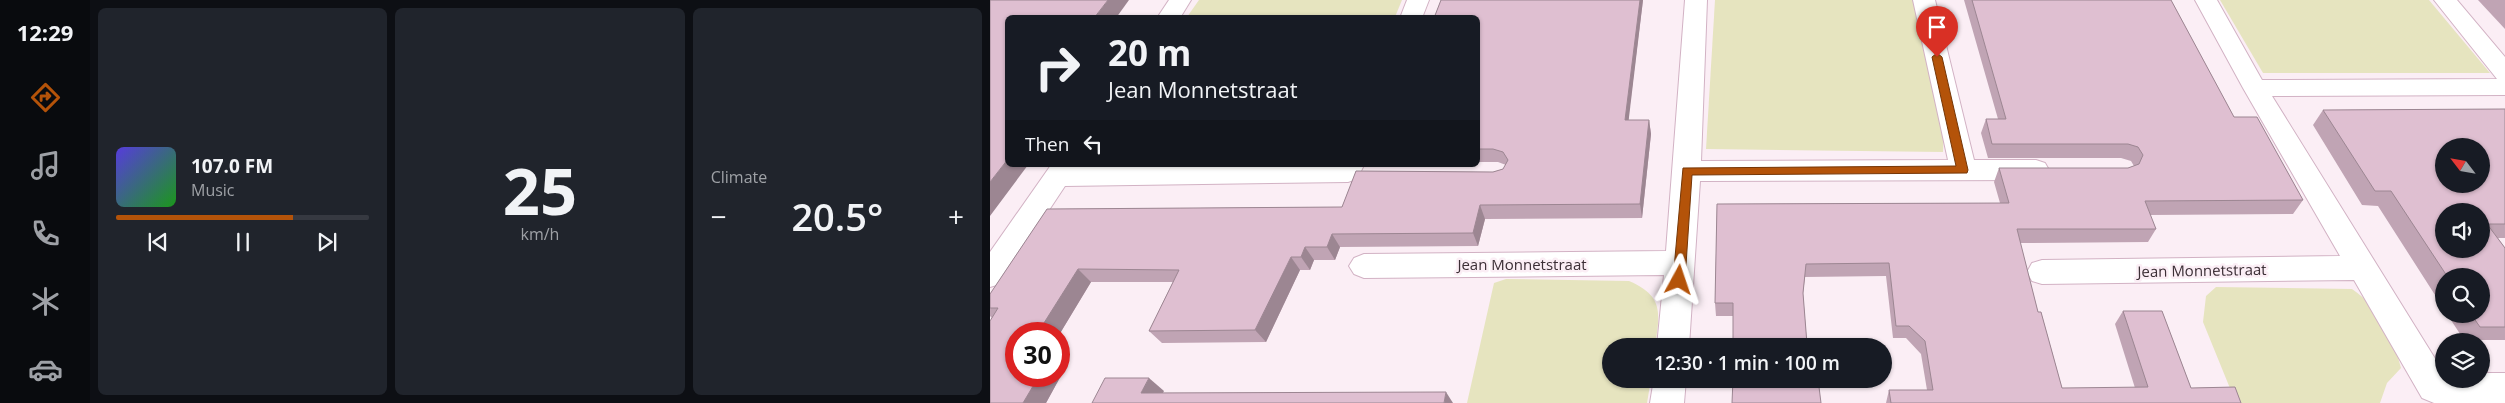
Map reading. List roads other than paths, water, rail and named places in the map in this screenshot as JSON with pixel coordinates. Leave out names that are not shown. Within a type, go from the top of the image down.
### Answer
[{"type":"street","points":[[1170,15],[1180,0]]},
{"type":"street","points":[[1412,15],[1418,0]]},
{"type":"street","points":[[1674,338],[1681,263],[1696,0]]},
{"type":"street","points":[[1924,0],[1963,170]]},
{"type":"street","points":[[2206,0],[2255,88],[2363,268],[2431,396],[2505,388]]},
{"type":"street","points":[[2445,0],[2505,72]]},
{"type":"street","points":[[2255,88],[2505,87]]},
{"type":"street","points":[[990,275],[1061,170],[1350,169],[1378,172]]},
{"type":"street","points":[[1687,171],[2062,170]]},
{"type":"street","name":"Jean Monnetstraat","points":[[1364,266],[1681,263]]},
{"type":"street","name":"Jean Monnetstraat","points":[[2042,272],[2363,268]]},
{"type":"street","points":[[1667,403],[1669,388]]}]
